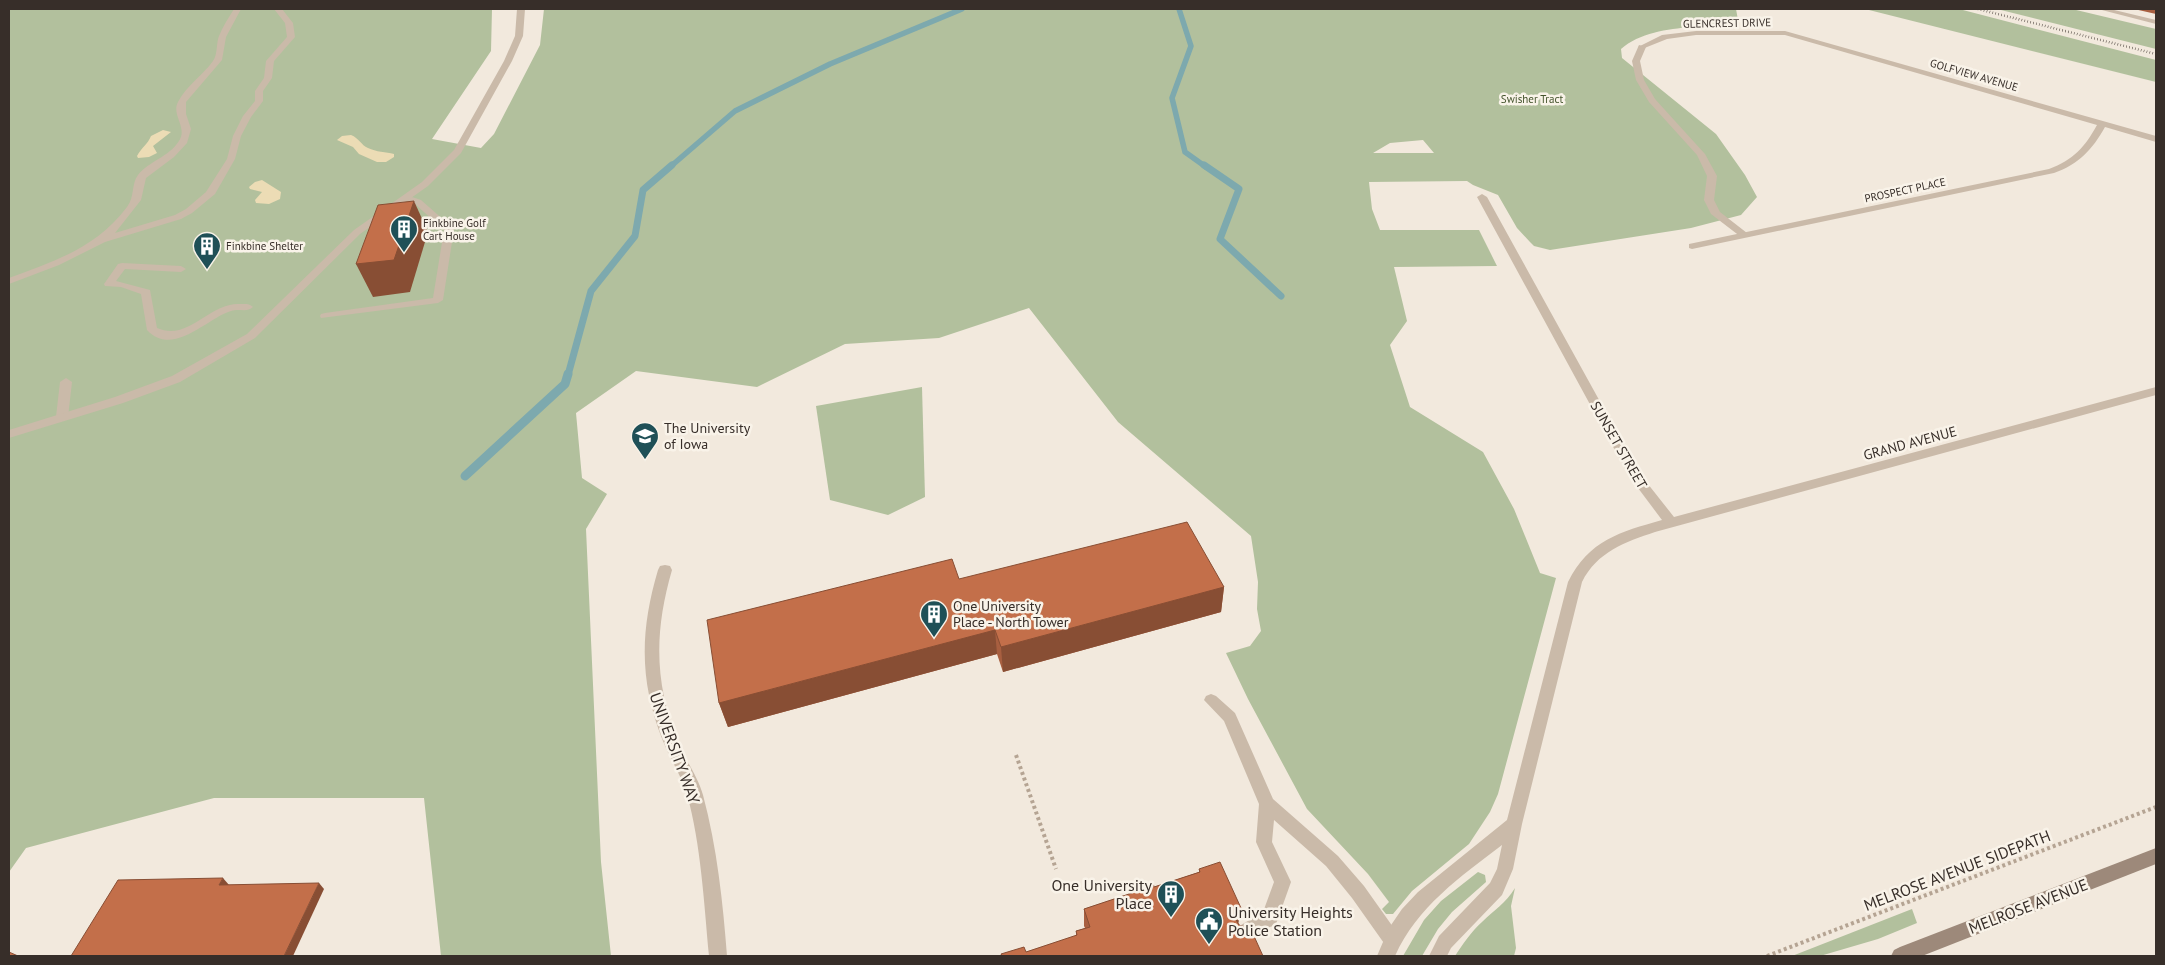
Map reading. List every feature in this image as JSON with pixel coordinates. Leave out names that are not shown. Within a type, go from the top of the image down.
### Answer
[{"type":"main road","name":"MELROSE AVENUE","points":[[1900,956],[2156,856]]},
{"type":"street","points":[[102,240],[139,197],[138,182],[142,176],[183,144],[188,129],[180,111],[182,102],[218,60],[222,37],[237,9]]},
{"type":"street","points":[[9,281],[52,265],[102,240],[178,217],[189,211],[210,194],[231,158],[237,136],[247,116],[259,101],[259,91],[268,78],[270,61],[291,37],[289,23],[278,9]]},
{"type":"street","points":[[9,434],[119,400],[176,379],[251,336],[357,232],[406,198],[445,166],[458,151],[516,44],[519,36],[521,9]]},
{"type":"street","points":[[2102,9],[2156,22]]},
{"type":"street","name":"GLENCREST DRIVE","points":[[1744,235],[1716,214],[1708,200],[1712,176],[1700,154],[1652,100],[1640,80],[1636,61],[1642,47],[1665,37],[1696,33],[1785,33]]},
{"type":"street","name":"GOLFVIEW AVENUE","points":[[1785,33],[2156,139]]},
{"type":"street","name":"PROSPECT PLACE","points":[[1692,246],[2051,171],[2076,160],[2084,153],[2102,124]]},
{"type":"street","name":"SUNSET STREET","points":[[1482,197],[1635,476],[1672,523]]},
{"type":"street","points":[[325,316],[438,300],[450,228],[418,202],[406,198]]},
{"type":"street","points":[[181,269],[122,266],[109,284],[122,284],[146,292],[152,330],[160,335],[174,336],[189,332],[229,308],[248,307]]},
{"type":"street","points":[[62,417],[66,382]]},
{"type":"street","name":"GRAND AVENUE","points":[[1672,523],[2156,391]]},
{"type":"street","points":[[1438,956],[1450,936],[1496,889],[1505,869],[1514,824],[1575,582],[1581,568],[1590,557],[1606,546],[1625,537],[1672,523]]},
{"type":"street","name":"UNIVERSITY WAY","points":[[665,570],[657,596],[650,652],[654,696],[671,743],[694,792],[704,842],[718,956]]},
{"type":"street","points":[[1211,700],[1230,717],[1268,804],[1332,861],[1358,892],[1389,948]]},
{"type":"street","points":[[1242,934],[1270,918],[1283,882],[1264,842],[1268,804]]},
{"type":"street","points":[[1389,948],[1405,920],[1440,881],[1514,824]]},
{"type":"path","points":[[1016,755],[1056,869]]},
{"type":"path","name":"MELROSE AVENUE SIDEPATH","points":[[1767,956],[2156,807]]},
{"type":"green space","name":"The University of Iowa","points":[[9,9],[492,9],[491,51],[432,139],[481,148],[494,134],[540,45],[544,9],[1736,9],[1738,20],[1721,25],[1697,26],[1654,33],[1636,39],[1621,49],[1622,58],[1716,134],[1745,175],[1757,197],[1741,215],[1691,228],[1550,250],[1534,246],[1530,242],[1517,228],[1498,195],[1467,181],[1369,182],[1372,209],[1380,230],[1479,230],[1497,266],[1394,267],[1407,321],[1390,345],[1410,407],[1483,452],[1514,509],[1540,573],[1556,578],[1498,794],[1490,812],[1469,844],[1412,891],[1393,914],[1386,914],[1382,909],[1389,902],[1368,874],[1307,809],[1248,699],[1226,653],[1250,646],[1261,631],[1257,609],[1258,582],[1251,536],[1118,422],[1029,308],[939,338],[845,344],[757,387],[636,371],[576,413],[582,478],[607,494],[586,529],[601,862],[611,956],[441,956],[424,798],[214,798],[26,848],[9,872]],"holes":[[[1423,140],[1434,153],[1373,153],[1390,143]]]},
{"type":"green space","points":[[1865,9],[1959,9],[2156,60],[2156,82]]},
{"type":"green space","points":[[1997,9],[2072,9],[2156,29],[2156,49]]},
{"type":"green space","points":[[922,387],[925,497],[888,515],[830,500],[816,406]]},
{"type":"green space","points":[[1478,872],[1485,875],[1486,882],[1452,912],[1438,929],[1422,956],[1403,956],[1424,920],[1441,901]]},
{"type":"green space","points":[[1515,888],[1511,906],[1516,948],[1514,956],[1455,956],[1474,930],[1504,902]]},
{"type":"green space","points":[[1912,909],[1917,923],[1878,939],[1820,956],[1792,956]]},
{"type":"sand","points":[[163,130],[171,132],[153,146],[157,153],[149,157],[138,158],[137,156],[151,136]]},
{"type":"sand","points":[[351,135],[368,148],[394,154],[394,157],[386,162],[377,162],[359,154],[353,147],[337,140],[342,136]]},
{"type":"sand","points":[[262,180],[281,192],[280,199],[269,204],[256,203],[255,200],[262,192],[250,189],[249,187],[255,182]]},
{"type":"building","points":[[414,201],[394,260],[356,264],[378,205]]},
{"type":"building","name":"One University Place - North Tower","points":[[1187,522],[1224,587],[1001,647],[995,630],[719,703],[707,620],[952,559],[959,579]]},
{"type":"building","name":"One University Place","points":[[1220,862],[1241,908],[1238,910],[1235,918],[1239,925],[1245,927],[1249,925],[1263,956],[1002,956],[1001,954],[1024,947],[1026,952],[1077,935],[1076,931],[1090,927],[1084,909],[1132,893],[1131,890],[1153,883],[1154,887],[1200,872],[1199,869]]},
{"type":"building","points":[[223,878],[219,885],[319,883],[284,956],[71,956],[118,880]]},
{"type":"building","points":[[9,952],[18,956],[9,956]]},
{"type":"waterway","points":[[670,167],[735,111],[830,64],[962,9]]},
{"type":"waterway","points":[[1179,9],[1191,46],[1172,98],[1185,152],[1206,167]]},
{"type":"waterway","points":[[568,375],[591,291],[635,236],[643,190],[672,165]]},
{"type":"waterway","points":[[1204,165],[1239,189],[1220,239],[1281,296]]},
{"type":"waterway","points":[[465,476],[565,384],[568,374]]},
{"type":"railway","points":[[1978,9],[2156,54]]},
{"type":"place","name":"Finkbine Golf Cart House","points":[[404,253]]},
{"type":"place","name":"Finkbine Shelter","points":[[207,270]]},
{"type":"place","name":"The University of Iowa","points":[[645,460]]},
{"type":"place","name":"One University Place - North Tower","points":[[934,638]]},
{"type":"place","name":"One University Place","points":[[1171,918]]},
{"type":"place","name":"University Heights Police Station","points":[[1209,945]]},
{"type":"park label","name":"Swisher Tract","points":[[1532,99]]}]
